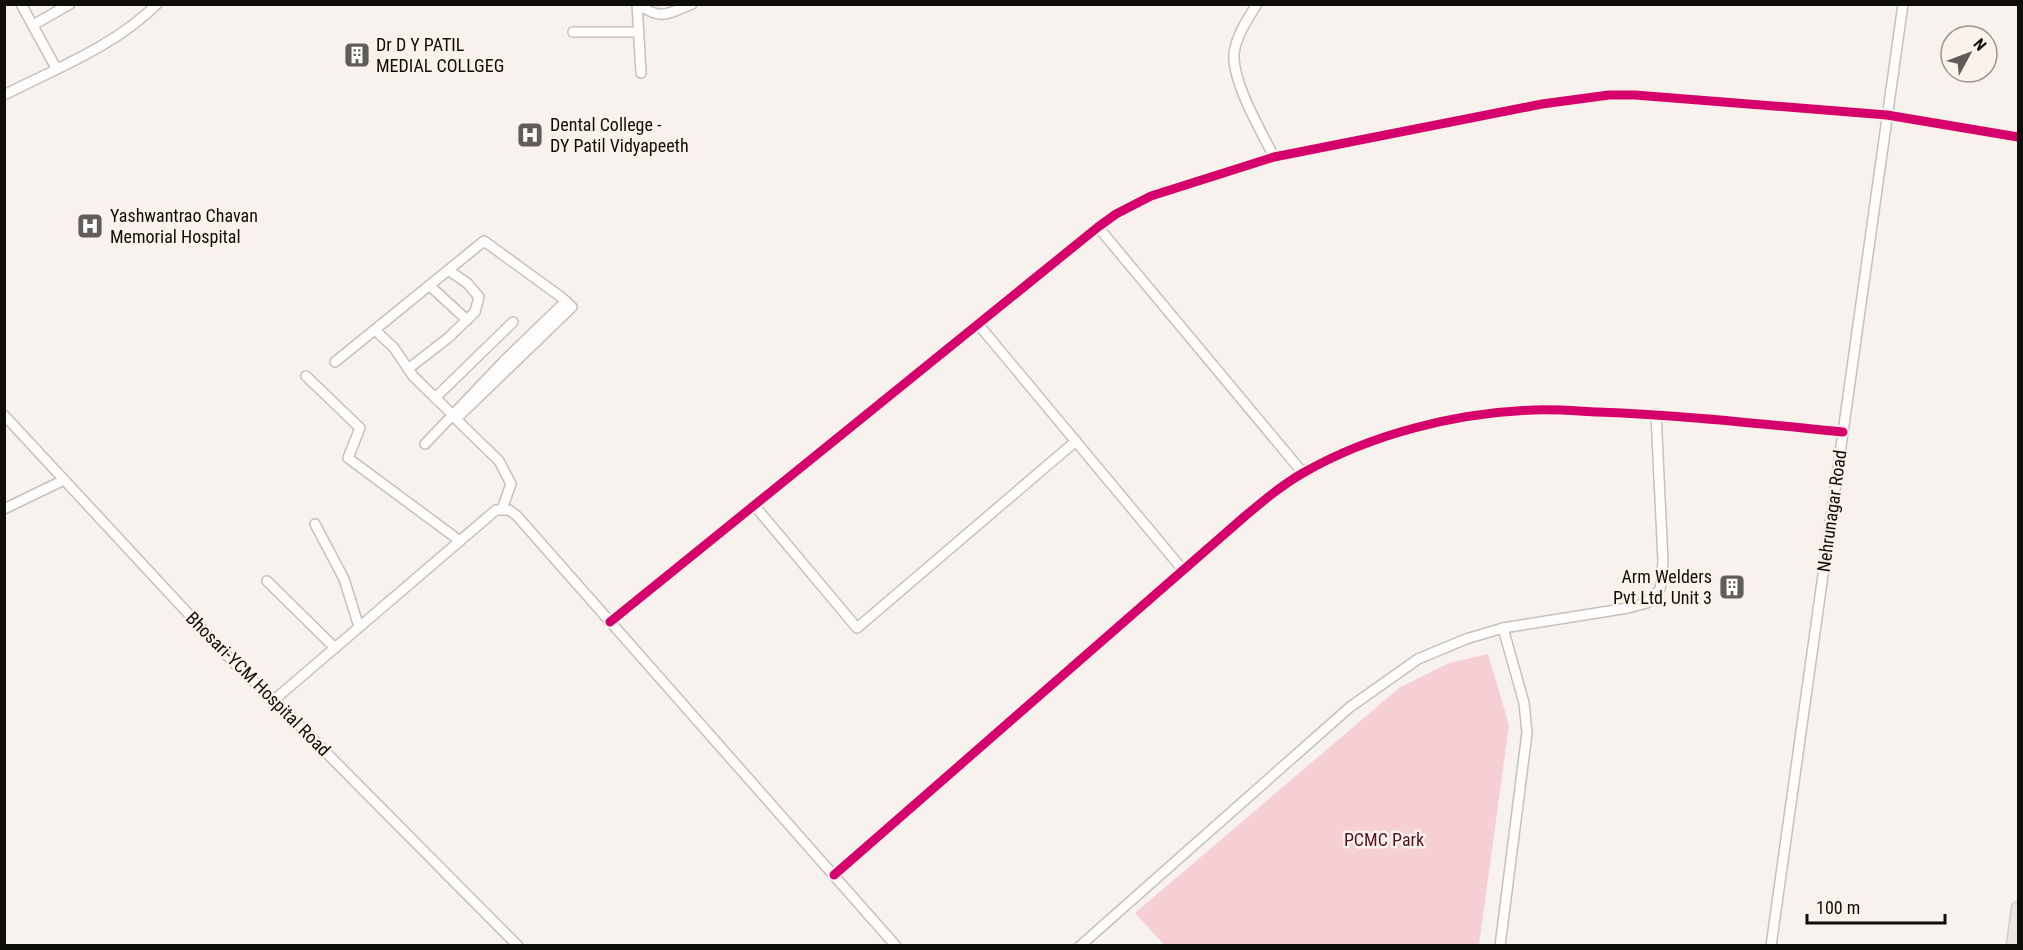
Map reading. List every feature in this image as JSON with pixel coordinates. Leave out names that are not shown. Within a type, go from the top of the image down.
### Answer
[{"type":"main road","points":[[2013,945],[2019,908]]},
{"type":"street","points":[[21,4],[56,68]]},
{"type":"street","points":[[33,25],[70,4]]},
{"type":"street","points":[[4,95],[115,39],[158,4]]},
{"type":"street","points":[[638,4],[652,14],[662,16],[692,4]]},
{"type":"street","points":[[638,4],[641,73]]},
{"type":"street","points":[[1257,4],[1237,41],[1234,55],[1235,70],[1274,157]]},
{"type":"street","name":"Nehrunagar Road","points":[[1771,945],[1903,4]]},
{"type":"street","points":[[573,32],[639,32]]},
{"type":"street","points":[[610,622],[1098,226],[1116,213],[1151,196],[1274,157],[1542,104],[1609,95],[1635,95],[1887,115],[2019,137]]},
{"type":"street","points":[[1098,226],[1303,473]]},
{"type":"street","points":[[335,362],[484,241],[566,301],[572,307],[427,446]]},
{"type":"street","points":[[408,369],[448,338],[475,312],[479,297],[467,283],[448,270]]},
{"type":"street","points":[[430,286],[467,320]]},
{"type":"street","points":[[435,398],[513,322]]},
{"type":"street","points":[[978,324],[1183,570]]},
{"type":"street","points":[[375,330],[394,348],[408,369],[435,398],[499,461],[512,484],[502,509]]},
{"type":"street","points":[[306,376],[360,428],[348,458],[460,541]]},
{"type":"street","points":[[834,875],[1252,510],[1303,473],[1361,447],[1402,431],[1469,416],[1535,410],[1656,414],[1843,432]]},
{"type":"street","points":[[1080,945],[1350,707],[1418,659],[1442,648],[1503,628],[1639,606],[1654,596],[1660,588],[1663,561],[1656,414]]},
{"type":"street","name":"Bhosari-YCM Hospital Road","points":[[4,415],[235,664],[274,700],[518,945]]},
{"type":"street","points":[[754,505],[856,628],[1076,441]]},
{"type":"street","points":[[4,509],[64,480]]},
{"type":"street","points":[[274,700],[496,510],[509,510],[517,516],[896,945]]},
{"type":"street","points":[[315,524],[344,579],[359,627]]},
{"type":"street","points":[[267,581],[335,648]]},
{"type":"street","points":[[1500,945],[1527,733],[1524,703],[1503,628]]},
{"type":"green space","name":"PCMC Park","points":[[1488,654],[1509,725],[1479,945],[1164,945],[1135,913],[1399,688],[1449,663]]},
{"type":"cycle path","points":[[610,622],[1098,227],[1116,214],[1151,196],[1274,157],[1542,104],[1609,95],[1635,95],[1887,115],[2018,137]]},
{"type":"cycle path","points":[[834,875],[1258,505],[1303,473],[1329,459],[1414,428],[1474,416],[1534,410],[1659,415],[1843,432]]},
{"type":"place","name":"Dr D Y PATIL MEDIAL COLLGEG","points":[[357,55]]},
{"type":"place","name":"Dental College - DY Patil Vidyapeeth","points":[[530,135]]},
{"type":"place","name":"Yashwantrao Chavan Memorial Hospital","points":[[90,226]]},
{"type":"place","name":"Arm Welders Pvt Ltd, Unit 3","points":[[1732,587]]}]
